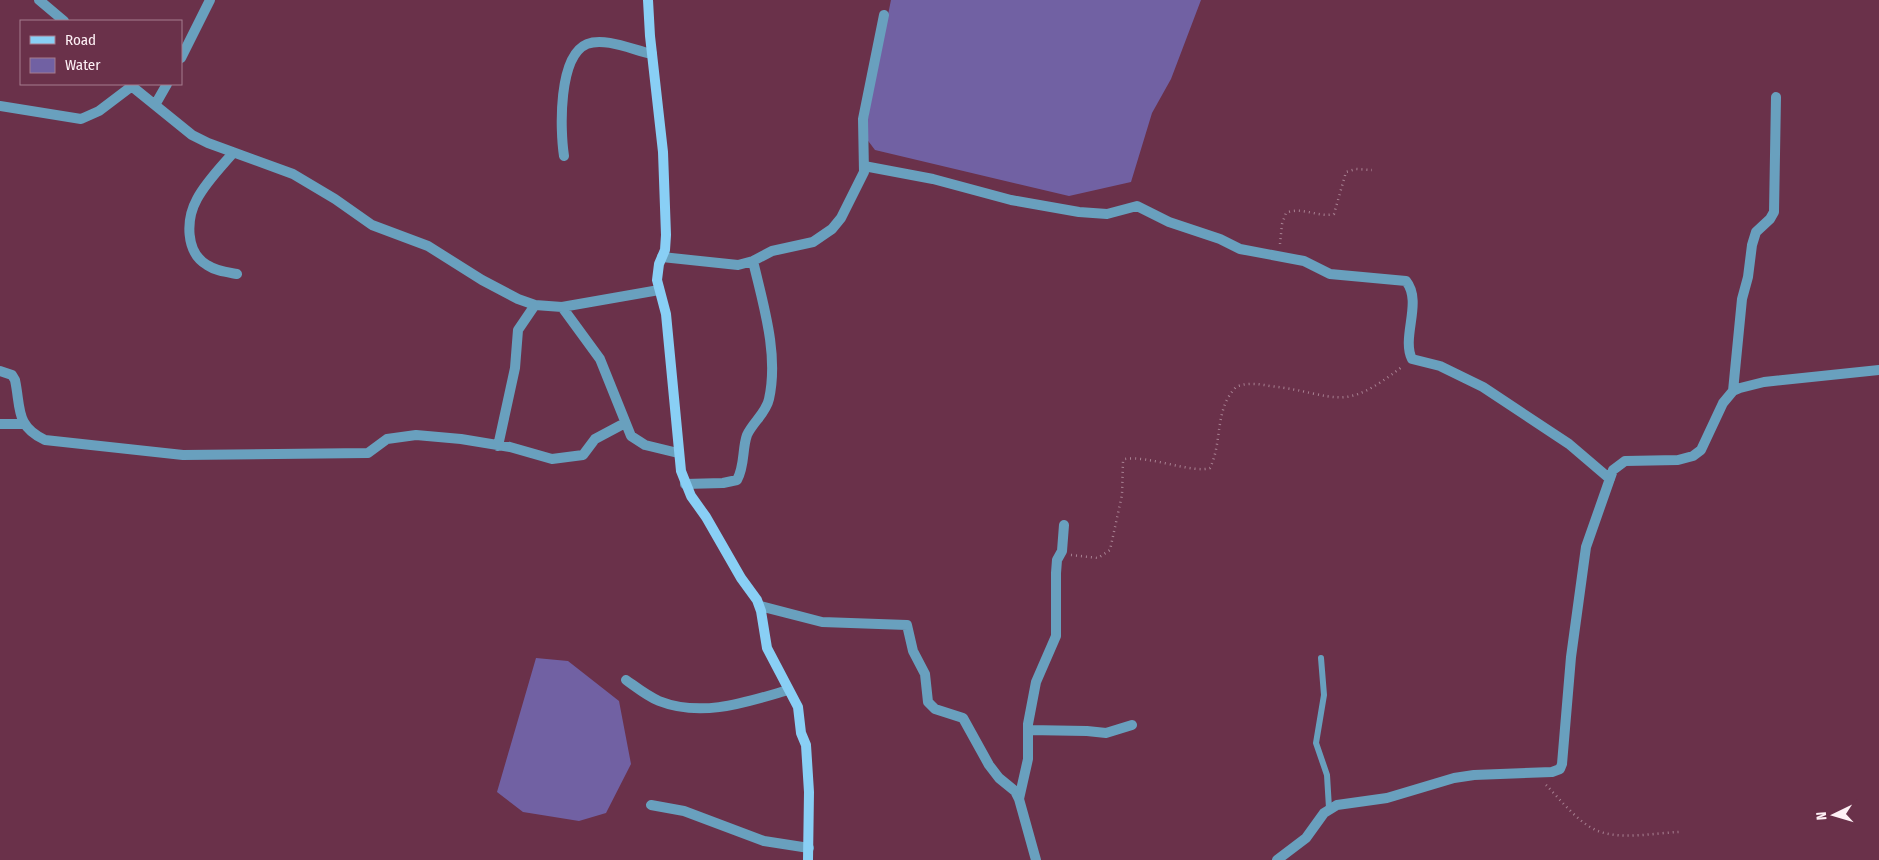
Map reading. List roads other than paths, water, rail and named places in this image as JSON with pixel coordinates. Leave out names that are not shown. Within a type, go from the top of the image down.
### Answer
[{"type":"street","points":[[39,0],[63,20]]},
{"type":"street","points":[[182,56],[210,0]]},
{"type":"street","points":[[648,0],[663,152],[666,235],[658,272],[659,290],[666,314],[678,453],[685,484],[740,578],[760,606],[767,648],[798,707],[801,733],[806,744],[810,812],[808,860]]},
{"type":"street","points":[[662,257],[738,265],[753,261],[772,251],[813,242],[832,229],[854,193],[864,166],[863,119],[884,15]]},
{"type":"street","points":[[564,156],[561,121],[567,72],[573,56],[587,44],[596,42],[652,54]]},
{"type":"street","points":[[0,106],[81,119],[99,111],[130,85],[192,135],[233,153],[293,174],[335,199],[372,225],[428,246],[488,284],[535,305],[562,307],[659,290]]},
{"type":"street","points":[[155,105],[166,85]]},
{"type":"street","points":[[1733,391],[1740,314],[1752,245],[1756,232],[1770,219],[1774,212],[1773,180],[1776,97]]},
{"type":"street","points":[[233,153],[197,197],[192,209],[190,235],[192,248],[205,264],[215,270],[237,274]]},
{"type":"street","points":[[864,166],[933,179],[1011,200],[1079,212],[1107,214],[1137,206],[1169,222],[1220,239],[1240,249],[1275,254],[1310,263],[1330,274],[1406,281],[1410,288],[1412,301],[1409,344],[1412,359],[1440,366],[1483,386],[1568,444],[1610,479]]},
{"type":"street","points":[[685,484],[723,483],[737,480],[748,433],[765,409],[769,399],[770,351],[753,261]]},
{"type":"street","points":[[498,446],[515,368],[518,330],[535,305]]},
{"type":"street","points":[[562,307],[600,359],[631,436],[637,442],[678,453]]},
{"type":"street","points":[[1277,860],[1306,838],[1316,821],[1329,808],[1346,803],[1387,798],[1454,778],[1474,775],[1556,771],[1562,764],[1571,657],[1586,547],[1613,470],[1625,462],[1682,460],[1697,454],[1701,450],[1723,403],[1733,391],[1764,382],[1879,370]]},
{"type":"street","points":[[0,371],[12,375],[23,424],[36,436],[52,441],[183,455],[368,453],[387,438],[402,435],[461,438],[498,446],[524,449],[552,459],[578,456],[586,452],[595,439],[625,423]]},
{"type":"street","points":[[0,424],[23,424]]},
{"type":"street","points":[[1019,799],[1028,759],[1028,730],[1036,682],[1056,636],[1055,585],[1064,526]]},
{"type":"street","points":[[760,606],[822,622],[907,625],[913,651],[925,674],[928,702],[935,708],[963,718],[989,765],[999,778],[1016,792],[1036,860]]},
{"type":"street","points":[[626,680],[658,700],[690,708],[721,707],[788,690]]},
{"type":"street","points":[[1028,730],[1087,730],[1106,733],[1132,725]]},
{"type":"street","points":[[651,805],[684,811],[764,841],[809,848]]},
{"type":"lane","points":[[1321,658],[1324,695],[1316,743],[1328,775],[1329,808]]},
{"type":"water","points":[[891,0],[1201,0],[1171,79],[1152,113],[1131,182],[1069,196],[875,150],[866,138],[869,108]]},
{"type":"water","points":[[536,658],[568,661],[619,701],[631,764],[606,813],[579,821],[523,812],[497,792]]}]
